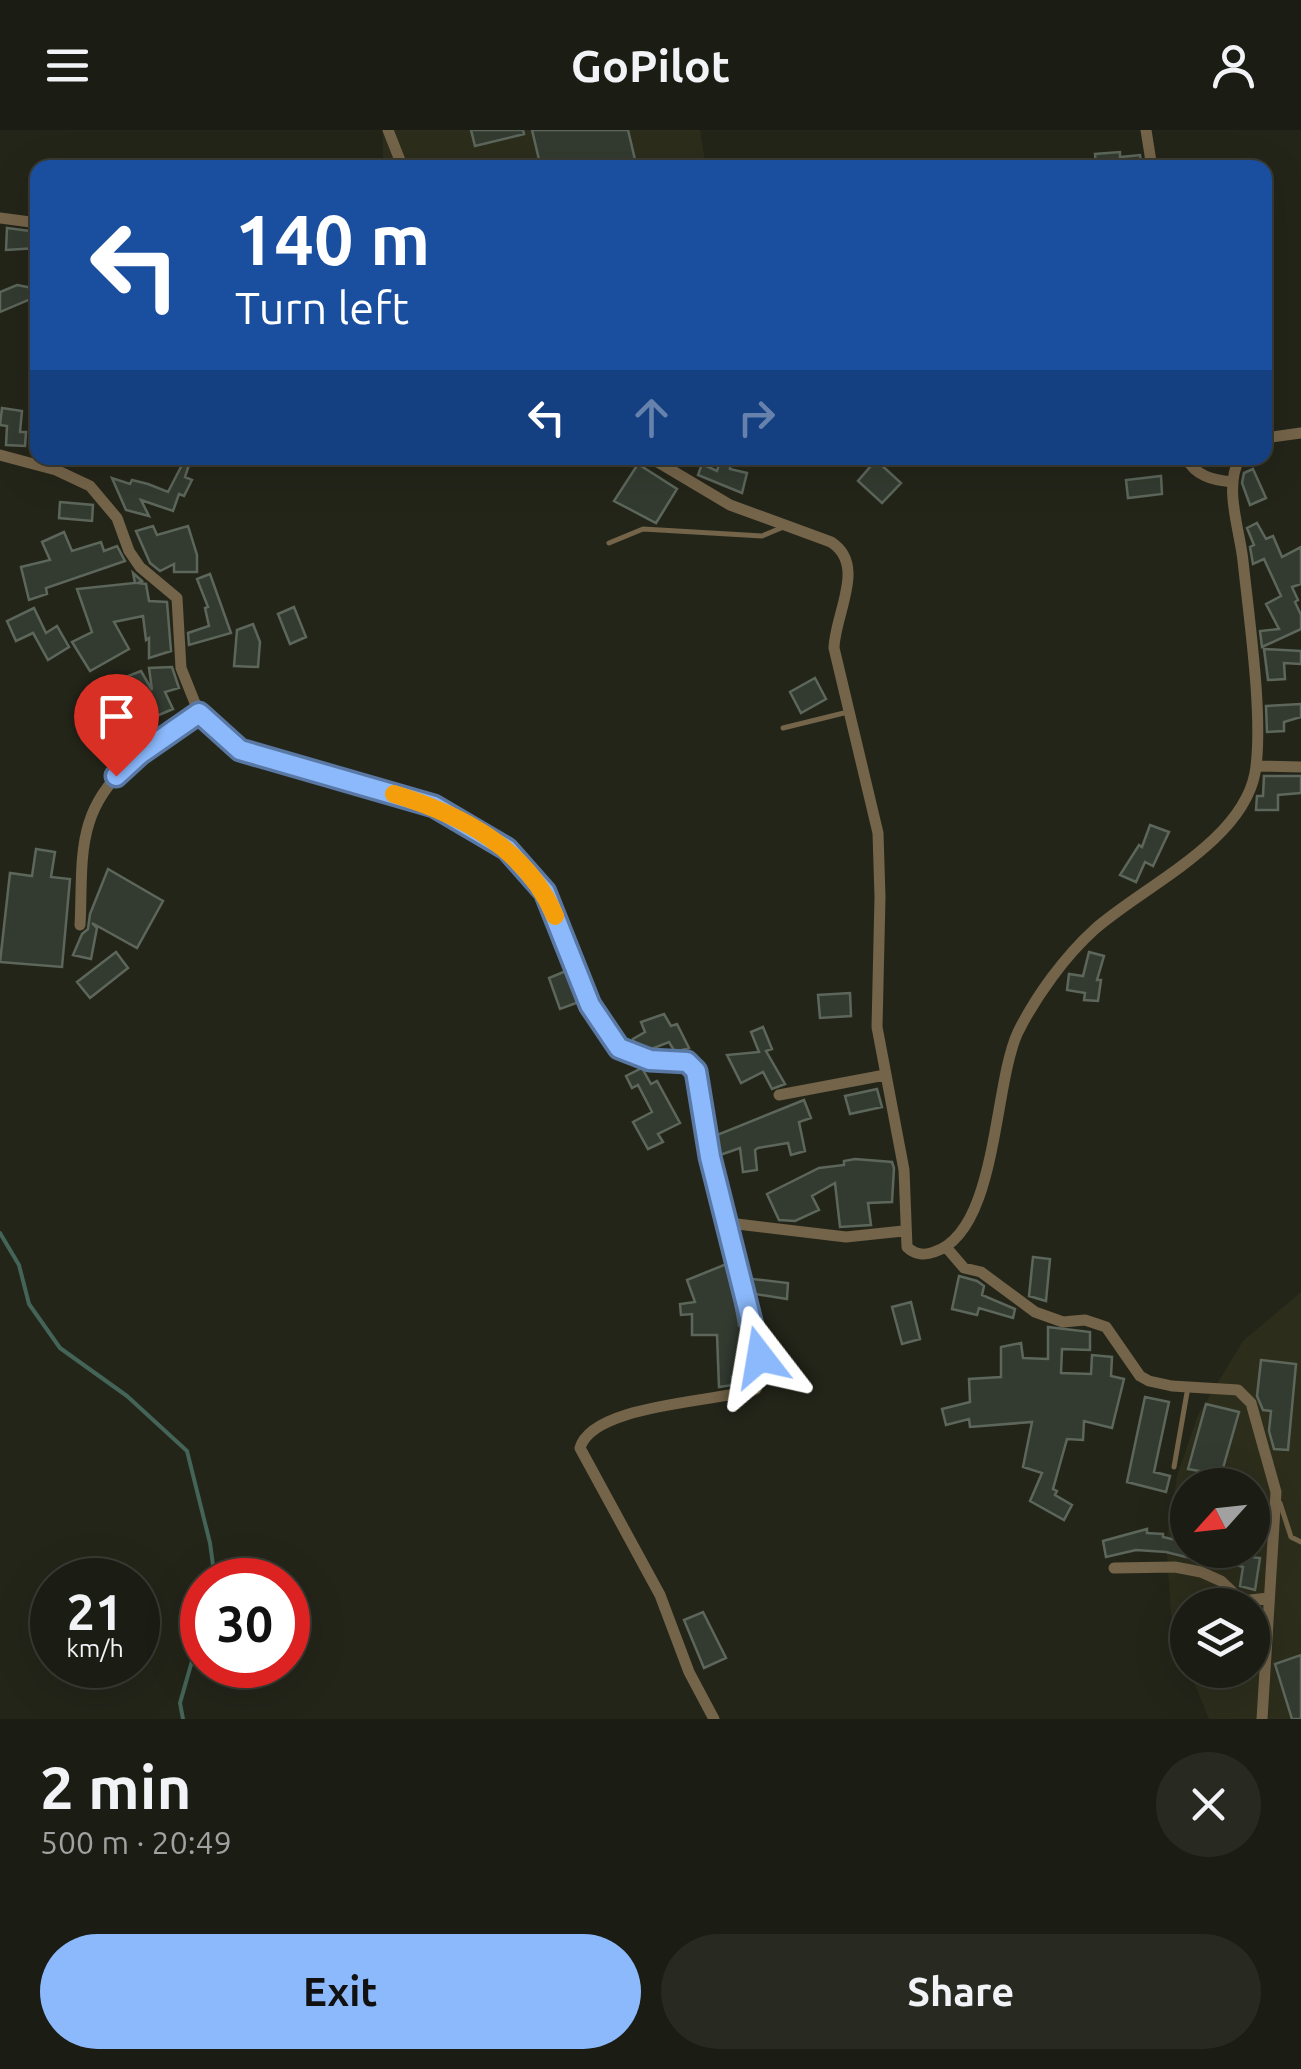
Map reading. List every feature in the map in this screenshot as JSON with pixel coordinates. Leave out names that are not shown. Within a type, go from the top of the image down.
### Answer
[{"type":"street","points":[[388,130],[400,160]]},
{"type":"street","points":[[1146,130],[1151,160]]},
{"type":"street","points":[[0,218],[30,221]]},
{"type":"street","points":[[1272,437],[1301,433]]},
{"type":"street","points":[[0,455],[30,464]]},
{"type":"street","points":[[33,465],[90,486],[106,502],[140,567],[176,598],[182,668],[199,713],[240,750],[434,806],[488,836],[525,866],[545,892],[590,1005],[619,1048],[650,1060],[687,1062],[696,1071],[710,1157],[760,1357],[756,1390],[626,1414],[590,1432],[580,1448],[660,1595],[689,1672],[714,1719]]},
{"type":"street","points":[[663,465],[730,505],[831,542],[849,562],[849,582],[836,620],[834,648],[871,794],[880,852],[876,1007],[884,1075],[904,1170],[903,1231],[907,1247],[915,1254],[946,1247],[966,1223],[978,1196],[1010,1055],[1032,1009],[1094,930],[1170,874],[1230,822],[1249,794],[1256,766],[1249,619],[1232,482],[1238,465]]},
{"type":"street","points":[[1191,465],[1209,479],[1232,482]]},
{"type":"street","points":[[80,925],[88,824],[100,795],[140,754],[199,713]]},
{"type":"street","points":[[1256,766],[1301,767]]},
{"type":"street","points":[[779,1095],[884,1075]]},
{"type":"street","points":[[729,1224],[846,1237],[903,1231]]},
{"type":"street","points":[[946,1247],[964,1268],[981,1272],[1035,1312],[1064,1322],[1097,1322],[1106,1327],[1140,1376],[1158,1384],[1238,1390],[1246,1395],[1276,1492],[1269,1588]]},
{"type":"street","points":[[1114,1568],[1188,1569],[1214,1576],[1227,1588]]},
{"type":"street","points":[[1262,1719],[1264,1688]]},
{"type":"lane","points":[[609,543],[643,528],[762,536],[784,527]]},
{"type":"lane","points":[[783,728],[850,712]]},
{"type":"lane","points":[[1174,1467],[1188,1387]]},
{"type":"lane","points":[[1276,1492],[1291,1537],[1301,1542]]},
{"type":"shaded area","points":[[383,130],[700,130],[705,160],[383,160]]},
{"type":"shaded area","points":[[1301,1292],[1301,1719],[1209,1719],[1196,1688],[1270,1688],[1270,1588],[1170,1588],[1170,1599],[1166,1542],[1170,1518],[1170,1568],[1270,1568],[1270,1468],[1180,1468],[1198,1415],[1243,1341]]},
{"type":"building","points":[[471,130],[523,130],[524,134],[475,146]]},
{"type":"building","points":[[532,130],[628,130],[635,160],[539,160]]},
{"type":"building","points":[[1120,152],[1120,157],[1140,155],[1141,160],[1095,160],[1095,154]]},
{"type":"building","points":[[7,228],[30,231],[30,248],[6,250]]},
{"type":"building","points":[[17,285],[30,287],[30,299],[0,312],[0,292]]},
{"type":"building","points":[[2,408],[22,411],[20,432],[26,432],[25,446],[6,445],[7,426],[0,425]]},
{"type":"building","points":[[182,465],[189,465],[185,477],[192,480],[184,496],[179,494],[173,511],[141,500],[149,516],[126,510],[112,478],[148,484],[168,492]]},
{"type":"building","points":[[637,465],[677,489],[656,523],[614,501]]},
{"type":"building","points":[[702,465],[717,471],[719,465],[730,465],[730,469],[747,473],[742,493],[698,475]]},
{"type":"building","points":[[872,465],[881,465],[901,483],[882,503],[858,481]]},
{"type":"building","points":[[1253,469],[1266,498],[1250,505],[1242,483],[1244,473]]},
{"type":"building","points":[[1161,476],[1162,494],[1128,498],[1126,480]]},
{"type":"building","points":[[60,502],[93,505],[92,521],[59,518]]},
{"type":"building","points":[[1257,523],[1266,539],[1273,536],[1282,557],[1301,547],[1301,584],[1292,587],[1298,600],[1295,602],[1301,615],[1301,629],[1262,647],[1260,631],[1279,629],[1266,604],[1281,596],[1264,559],[1253,564],[1250,547],[1254,545],[1247,528]]},
{"type":"building","points":[[153,526],[157,535],[188,526],[197,555],[197,572],[174,572],[174,564],[160,571],[150,563],[136,531]]},
{"type":"building","points":[[64,532],[72,551],[101,542],[104,551],[117,546],[125,561],[46,588],[47,594],[29,600],[21,567],[50,560],[42,542]]},
{"type":"building","points":[[133,573],[142,581],[138,583],[146,584],[149,601],[167,602],[171,651],[149,658],[143,616],[114,622],[129,649],[90,671],[72,642],[92,632],[77,589],[135,583]]},
{"type":"building","points":[[210,574],[231,633],[189,645],[188,633],[209,626],[205,608],[208,607],[197,579]]},
{"type":"building","points":[[294,607],[306,637],[290,644],[278,614]]},
{"type":"building","points":[[34,608],[46,633],[57,626],[69,647],[48,660],[33,633],[16,641],[7,621]]},
{"type":"building","points":[[253,624],[260,642],[258,667],[234,666],[237,630]]},
{"type":"building","points":[[1264,649],[1301,651],[1301,664],[1284,663],[1285,679],[1268,680]]},
{"type":"building","points":[[172,667],[179,688],[165,692],[173,709],[147,720],[139,702],[131,706],[118,680],[141,671],[152,690],[149,668]]},
{"type":"building","points":[[815,678],[826,699],[801,713],[790,692]]},
{"type":"building","points":[[1301,704],[1301,717],[1284,722],[1284,731],[1267,732],[1266,706]]},
{"type":"building","points":[[1264,776],[1301,776],[1301,793],[1278,795],[1278,810],[1256,810],[1257,796],[1263,796]]},
{"type":"building","points":[[1150,825],[1169,832],[1153,866],[1145,862],[1136,882],[1120,875],[1139,845],[1142,847]]},
{"type":"building","points":[[36,849],[55,852],[51,877],[70,879],[62,967],[0,962],[10,873],[32,876]]},
{"type":"building","points":[[108,869],[163,901],[137,948],[92,923],[97,928],[91,959],[73,955],[88,929]]},
{"type":"building","points":[[116,952],[128,968],[90,998],[77,982]]},
{"type":"building","points":[[1089,952],[1104,956],[1097,980],[1101,980],[1098,1001],[1084,1000],[1085,993],[1067,990],[1069,974],[1083,976]]},
{"type":"building","points":[[566,971],[579,1002],[560,1009],[549,978]]},
{"type":"building","points":[[850,993],[851,1016],[820,1018],[818,995]]},
{"type":"building","points":[[664,1014],[671,1026],[677,1024],[689,1048],[675,1052],[669,1042],[649,1050],[636,1045],[633,1039],[645,1032],[641,1022]]},
{"type":"building","points":[[763,1027],[772,1049],[766,1051],[785,1084],[772,1089],[763,1072],[741,1083],[727,1055],[759,1052],[751,1032]]},
{"type":"building","points":[[642,1068],[651,1084],[657,1081],[680,1123],[658,1134],[663,1142],[648,1149],[633,1122],[652,1112],[638,1085],[632,1088],[626,1076]]},
{"type":"building","points":[[877,1089],[882,1107],[850,1114],[845,1096]]},
{"type":"building","points":[[804,1100],[811,1118],[799,1122],[805,1151],[791,1155],[788,1143],[758,1148],[757,1170],[743,1172],[740,1148],[720,1155],[717,1135]]},
{"type":"building","points":[[844,1161],[892,1162],[894,1168],[892,1202],[868,1203],[871,1225],[840,1227],[835,1183],[812,1196],[819,1210],[795,1221],[779,1220],[767,1194],[819,1168],[844,1165]]},
{"type":"building","points":[[1033,1257],[1050,1259],[1046,1301],[1029,1296]]},
{"type":"building","points":[[729,1263],[739,1326],[743,1326],[750,1358],[748,1376],[732,1377],[733,1385],[719,1387],[717,1335],[692,1335],[692,1314],[681,1315],[680,1304],[695,1302],[687,1280]]},
{"type":"building","points":[[959,1276],[977,1281],[984,1286],[982,1295],[1015,1309],[1013,1318],[979,1308],[977,1315],[952,1309]]},
{"type":"building","points":[[752,1279],[788,1283],[787,1299],[755,1294]]},
{"type":"building","points":[[911,1302],[920,1339],[902,1344],[892,1307]]},
{"type":"building","points":[[1048,1327],[1090,1332],[1090,1350],[1062,1349],[1061,1373],[1091,1374],[1092,1355],[1112,1357],[1111,1376],[1124,1379],[1112,1428],[1084,1421],[1083,1440],[1067,1439],[1053,1489],[1057,1491],[1055,1495],[1072,1505],[1064,1520],[1030,1501],[1042,1473],[1023,1467],[1032,1422],[970,1427],[969,1419],[946,1425],[942,1409],[970,1402],[969,1379],[1001,1377],[1001,1347],[1021,1343],[1023,1358],[1048,1359]]},
{"type":"building","points":[[1261,1360],[1296,1364],[1288,1450],[1274,1449],[1269,1431],[1271,1411],[1263,1410],[1257,1396]]},
{"type":"building","points":[[1145,1397],[1169,1402],[1154,1472],[1170,1476],[1166,1492],[1127,1482]]},
{"type":"building","points":[[1206,1404],[1239,1412],[1223,1468],[1188,1468]]},
{"type":"building","points":[[1147,1529],[1147,1533],[1170,1539],[1170,1553],[1136,1550],[1106,1557],[1103,1541]]},
{"type":"building","points":[[1243,1568],[1258,1568],[1255,1588],[1240,1586]]},
{"type":"building","points":[[703,1612],[726,1658],[704,1668],[684,1620]]},
{"type":"building","points":[[1301,1655],[1301,1719],[1292,1719],[1275,1664]]},
{"type":"waterway","points":[[0,1233],[19,1265],[29,1304],[60,1348],[127,1396],[187,1451],[212,1558]]},
{"type":"waterway","points":[[183,1719],[180,1703],[184,1688]]},
{"type":"slow traffic","points":[[394,794],[434,806],[507,849],[538,880],[555,916]]},
{"type":"route","points":[[116,776],[140,754],[199,713],[240,750],[434,806],[507,849],[545,892],[590,1005],[619,1048],[650,1060],[687,1062],[694,1066],[710,1157],[760,1357]]}]
